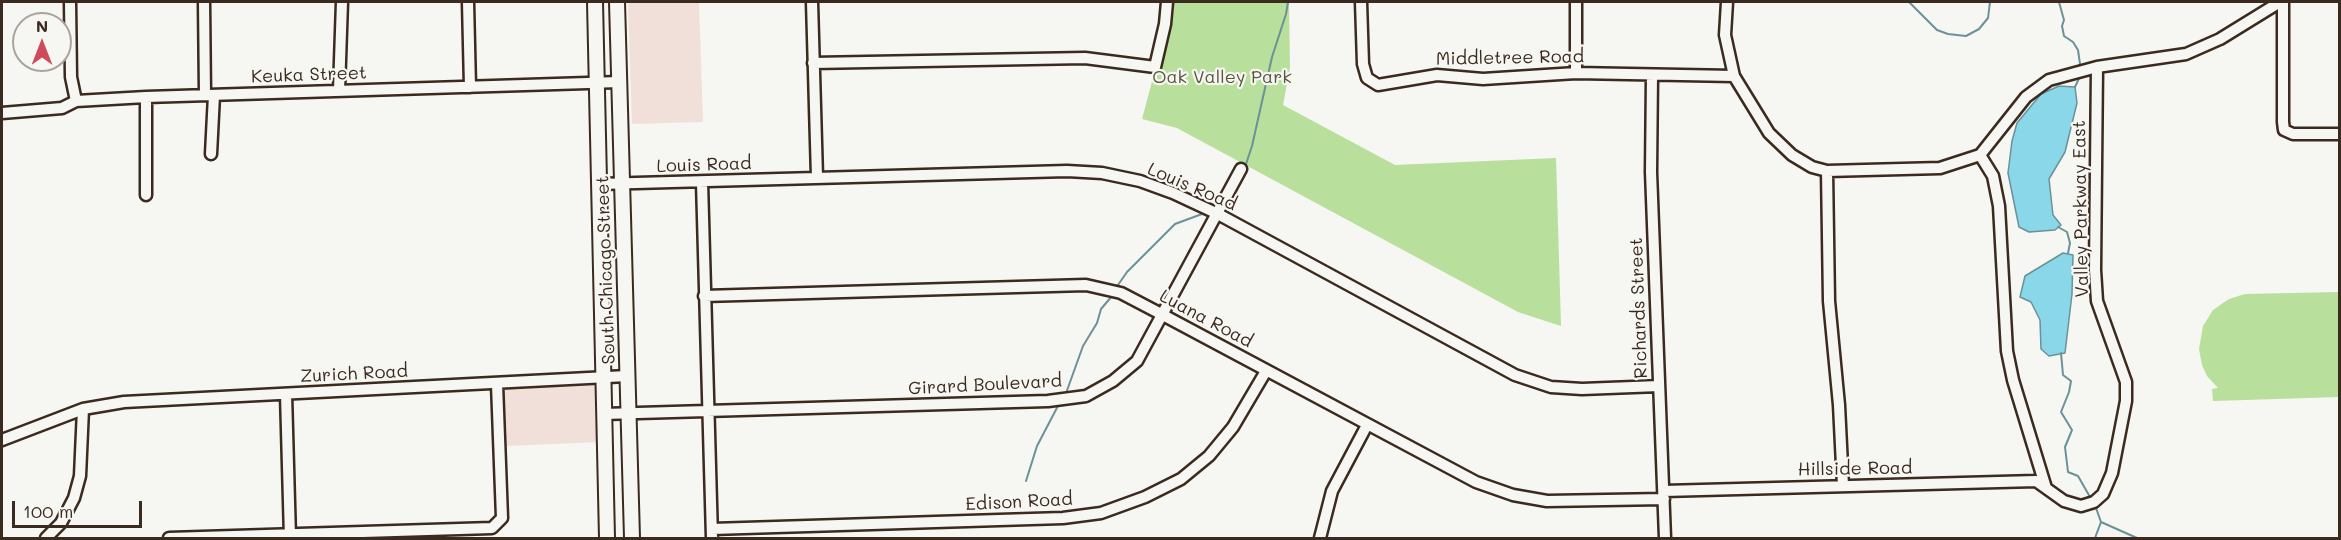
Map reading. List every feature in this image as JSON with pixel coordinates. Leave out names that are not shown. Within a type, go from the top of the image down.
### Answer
[{"type":"main road","name":"South Chicago Street","points":[[596,2],[607,538]]},
{"type":"main road","name":"South Chicago Street","points":[[617,2],[632,538]]},
{"type":"street","points":[[70,2],[72,77],[76,101]]},
{"type":"street","points":[[204,2],[211,154]]},
{"type":"street","points":[[339,90],[342,2]]},
{"type":"street","points":[[468,2],[470,87]]},
{"type":"street","points":[[812,2],[817,177]]},
{"type":"street","points":[[813,63],[1085,58],[1155,67],[1165,24],[1167,2]]},
{"type":"street","name":"Middletree Road","points":[[1361,2],[1363,64],[1366,78],[1378,85],[1437,75],[1483,79],[1575,73],[1734,76]]},
{"type":"street","points":[[1575,73],[1576,2]]},
{"type":"street","points":[[1727,2],[1725,35],[1734,76],[1769,133],[1792,155],[1812,167],[1827,171],[1940,168],[1980,155],[2026,97],[2049,80],[2097,67],[2186,54],[2220,39],[2282,2],[2284,130],[2293,134],[2340,134]]},
{"type":"street","name":"Valley Parkway East","points":[[2046,488],[2064,501],[2081,506],[2094,502],[2103,494],[2112,474],[2126,401],[2126,382],[2097,301],[2095,270],[2097,67]]},
{"type":"street","name":"Richards Street","points":[[1652,76],[1651,172],[1665,538]]},
{"type":"street","name":"Keuka Street","points":[[2,113],[62,108],[76,101],[146,97],[619,82]]},
{"type":"street","points":[[146,97],[146,195]]},
{"type":"street","points":[[1980,155],[1993,176],[1999,206],[2007,351],[2013,380],[2046,488]]},
{"type":"street","name":"Girard Boulevard","points":[[604,414],[1048,401],[1086,396],[1113,381],[1137,361],[1241,169]]},
{"type":"street","name":"Louis Road","points":[[600,184],[1067,171],[1102,173],[1140,181],[1173,193],[1218,214],[1515,375],[1551,387],[1582,389],[1659,386]]},
{"type":"street","points":[[1827,171],[1829,301],[1839,405],[1843,486]]},
{"type":"street","points":[[702,182],[712,534]]},
{"type":"street","name":"Luana Road","points":[[704,296],[1086,285],[1121,293],[1476,482],[1513,495],[1547,501],[1578,502],[1664,495]]},
{"type":"street","name":"Edison Road","points":[[712,534],[1063,518],[1101,513],[1145,497],[1172,483],[1209,456],[1233,427],[1266,371]]},
{"type":"street","name":"Zurich Road","points":[[2,440],[83,409],[124,402],[627,376]]},
{"type":"street","points":[[169,538],[492,528],[502,518],[497,384]]},
{"type":"street","points":[[286,394],[290,536]]},
{"type":"street","points":[[46,538],[61,523],[74,498],[80,476],[83,409]]},
{"type":"street","points":[[1320,538],[1332,491],[1366,425]]},
{"type":"street","name":"Hillside Road","points":[[1664,495],[1843,486],[2036,481],[2046,488]]},
{"type":"shaded area","points":[[628,2],[699,2],[703,122],[632,124]]},
{"type":"shaded area","points":[[601,380],[602,442],[506,446],[504,386]]},
{"type":"green space","name":"Oak Valley Park","points":[[1171,2],[1289,2],[1290,68],[1283,105],[1395,165],[1556,158],[1561,326],[1518,312],[1177,128],[1142,119],[1168,22]]},
{"type":"green space","points":[[2339,292],[2339,397],[2213,401],[2212,389],[2218,388],[2207,376],[2199,349],[2203,326],[2213,310],[2229,299],[2245,294]]},
{"type":"water","points":[[2059,86],[2075,87],[2077,103],[2065,152],[2049,179],[2053,215],[2061,225],[2055,230],[2029,232],[2019,227],[2008,173],[2012,141],[2017,123],[2041,94]]},
{"type":"water","points":[[2063,253],[2073,255],[2072,294],[2065,353],[2049,356],[2041,349],[2040,320],[2031,302],[2020,297],[2025,276]]},
{"type":"waterway","points":[[1245,167],[1288,2]]},
{"type":"waterway","points":[[1909,2],[1937,30],[1966,36],[1979,29],[1988,18],[1990,2]]},
{"type":"waterway","points":[[2059,2],[2064,20],[2062,26],[2064,36],[2073,42],[2078,50],[2080,64]]},
{"type":"waterway","points":[[2075,87],[2080,76]]},
{"type":"waterway","points":[[1118,285],[1127,272],[1175,224],[1202,214]]},
{"type":"waterway","points":[[2058,227],[2067,232],[2070,243],[2068,253]]},
{"type":"waterway","points":[[1065,396],[1083,346],[1097,323],[1101,309],[1112,296]]},
{"type":"waterway","points":[[2061,353],[2063,375],[2071,381],[2061,412],[2072,430],[2065,447],[2068,472],[2078,476],[2090,497]]},
{"type":"waterway","points":[[1026,481],[1037,446],[1060,402]]},
{"type":"waterway","points":[[2096,508],[2101,522],[2137,538]]},
{"type":"waterway","points":[[2095,538],[2101,522]]}]
